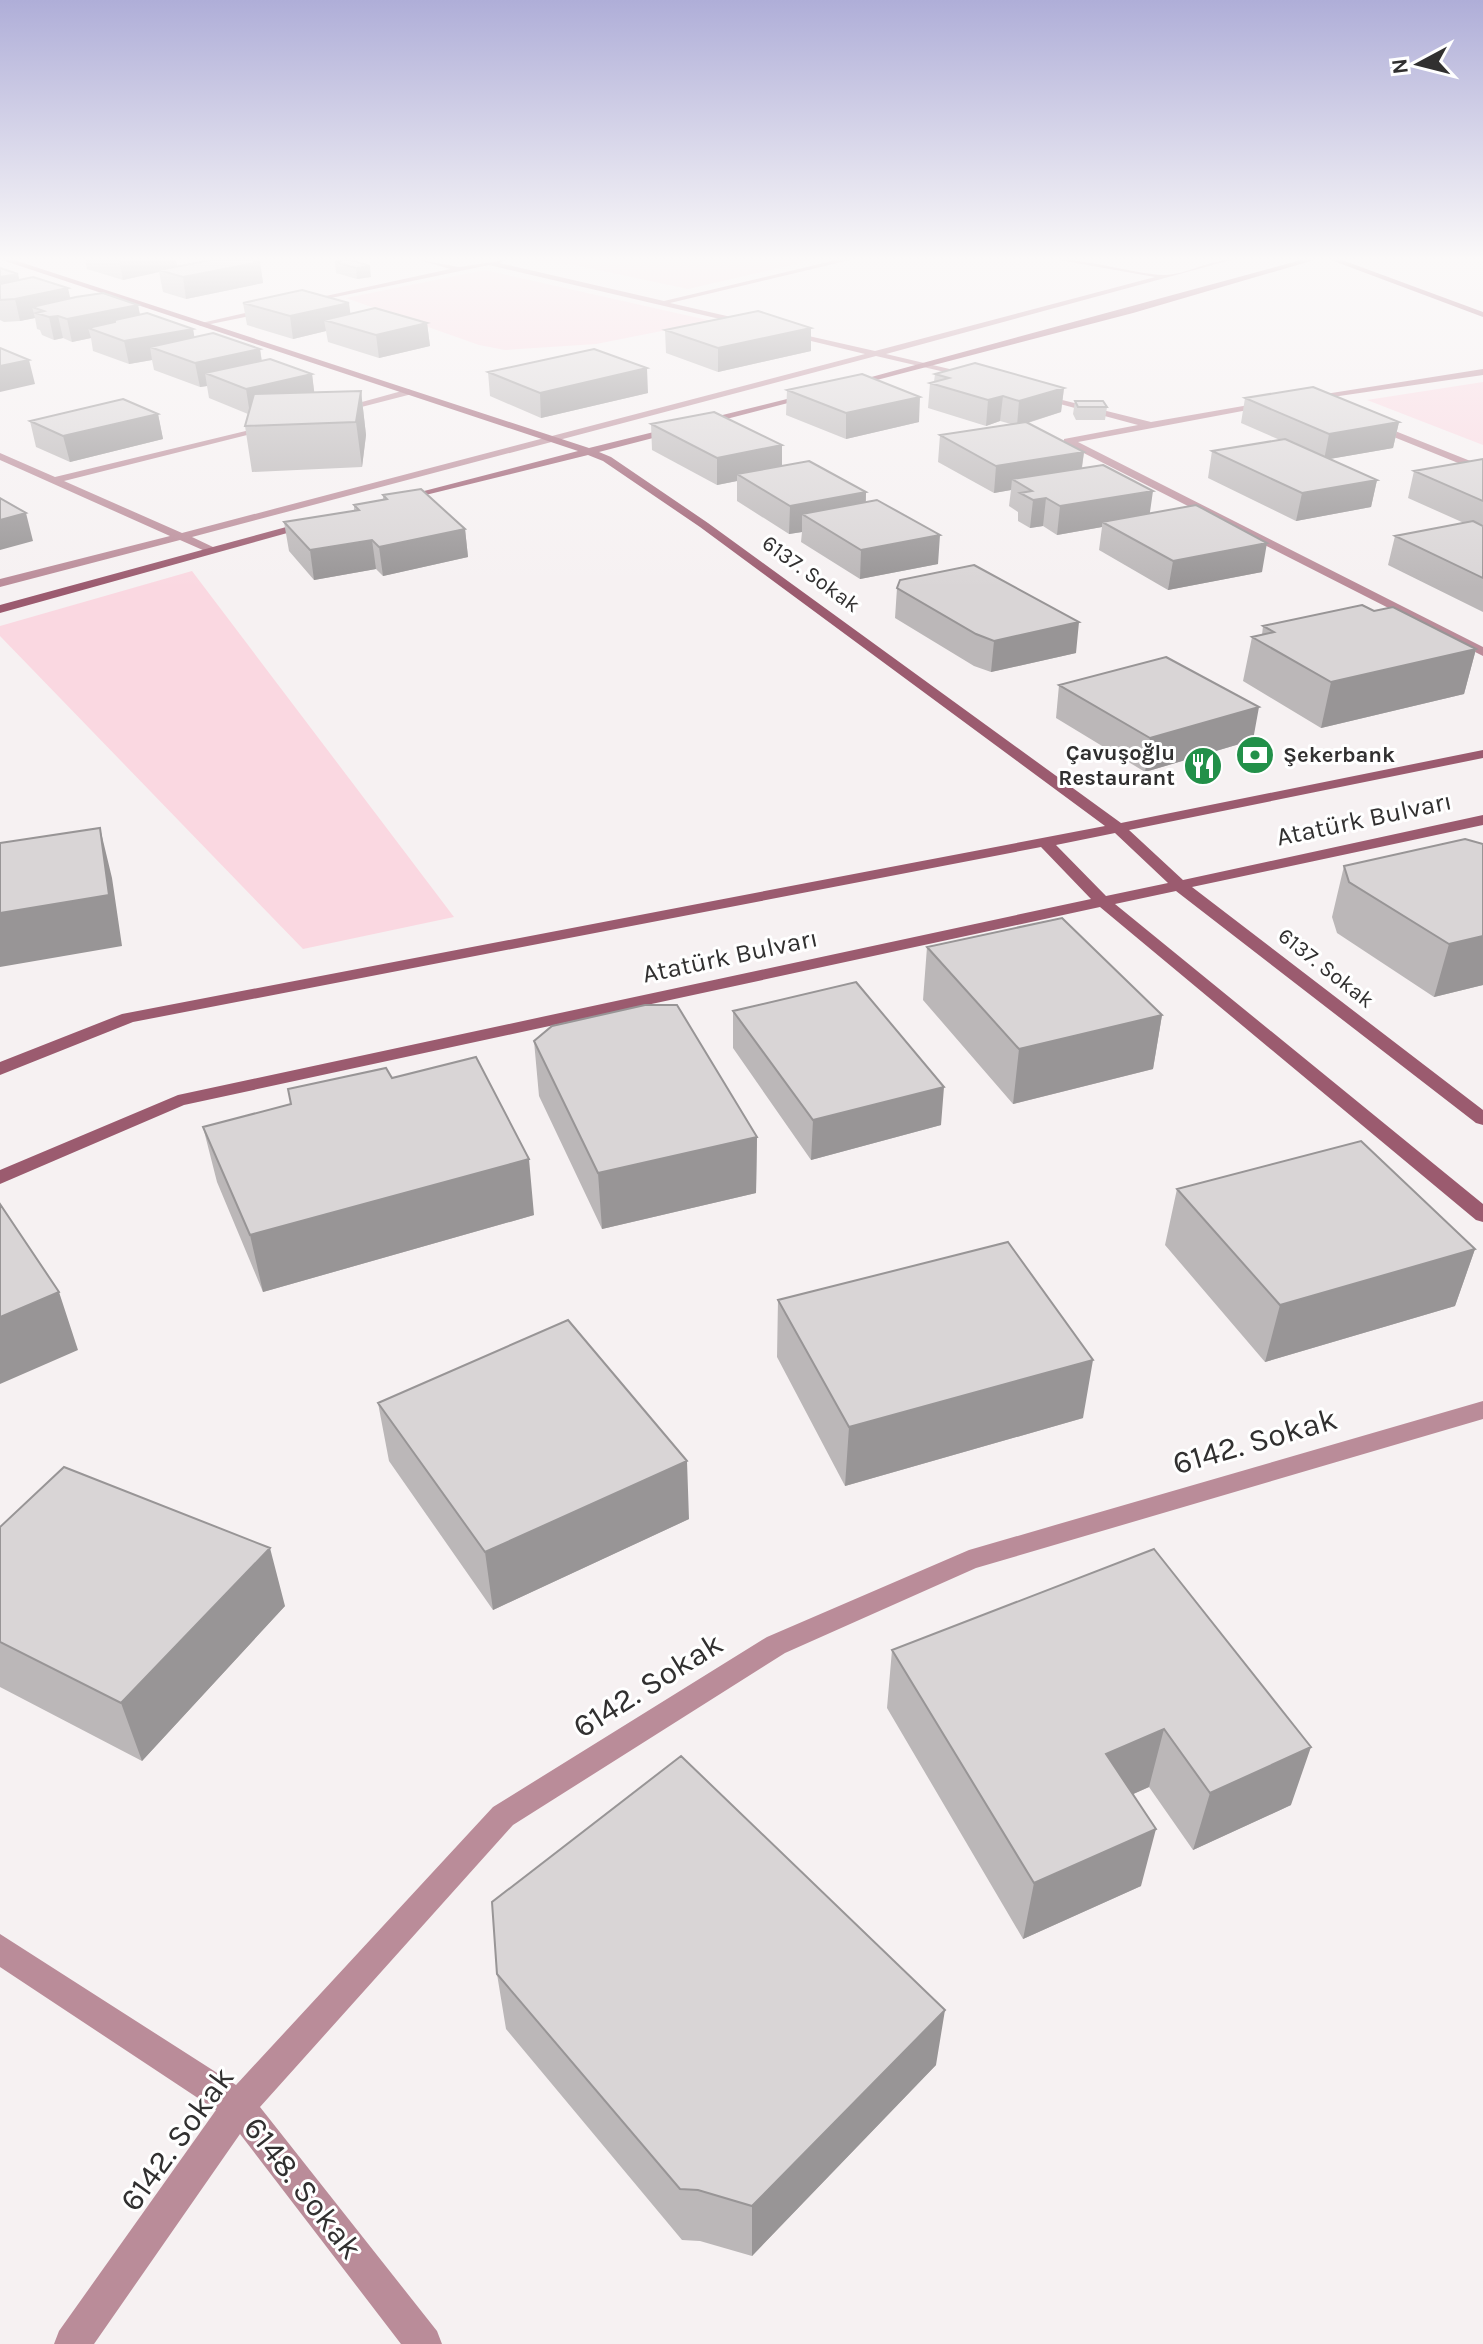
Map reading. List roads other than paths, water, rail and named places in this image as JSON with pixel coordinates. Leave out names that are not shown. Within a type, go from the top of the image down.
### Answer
[{"type":"street","name":"6137. Sokak","points":[[340,369],[559,440],[607,459],[704,525],[1118,828],[1179,885],[1483,1119]]},
{"type":"street","points":[[0,583],[248,517],[559,440],[818,369]]},
{"type":"street","points":[[840,387],[906,369]]},
{"type":"street","points":[[945,369],[986,381]]},
{"type":"street","points":[[1483,372],[1294,399],[1068,441],[1483,652]]},
{"type":"street","points":[[392,503],[826,390]]},
{"type":"street","points":[[332,411],[409,392]]},
{"type":"street","points":[[1030,393],[1149,425]]},
{"type":"street","points":[[1294,399],[1332,409]]},
{"type":"street","points":[[1360,420],[1483,470]]},
{"type":"street","points":[[54,480],[286,423]]},
{"type":"street","points":[[0,456],[209,549]]},
{"type":"street","points":[[0,609],[96,584],[209,549],[331,518]]},
{"type":"street","name":"Atatürk Bulvarı","points":[[0,1069],[128,1018],[1118,828],[1483,754]]},
{"type":"street","name":"Atatürk Bulvarı","points":[[0,1178],[178,1101],[1483,820]]},
{"type":"street","points":[[1045,842],[1103,902],[1483,1215]]},
{"type":"street","name":"6142. Sokak","points":[[72,2344],[239,2106],[503,1816],[776,1645],[969,1560],[1483,1410]]},
{"type":"street","name":"6148. Sokak","points":[[0,1949],[239,2106],[424,2344]]},
{"type":"place","name":"Şekerbank","points":[[1255,755]]},
{"type":"place","name":"Çavuşoğlu Restaurant","points":[[1203,766]]}]
